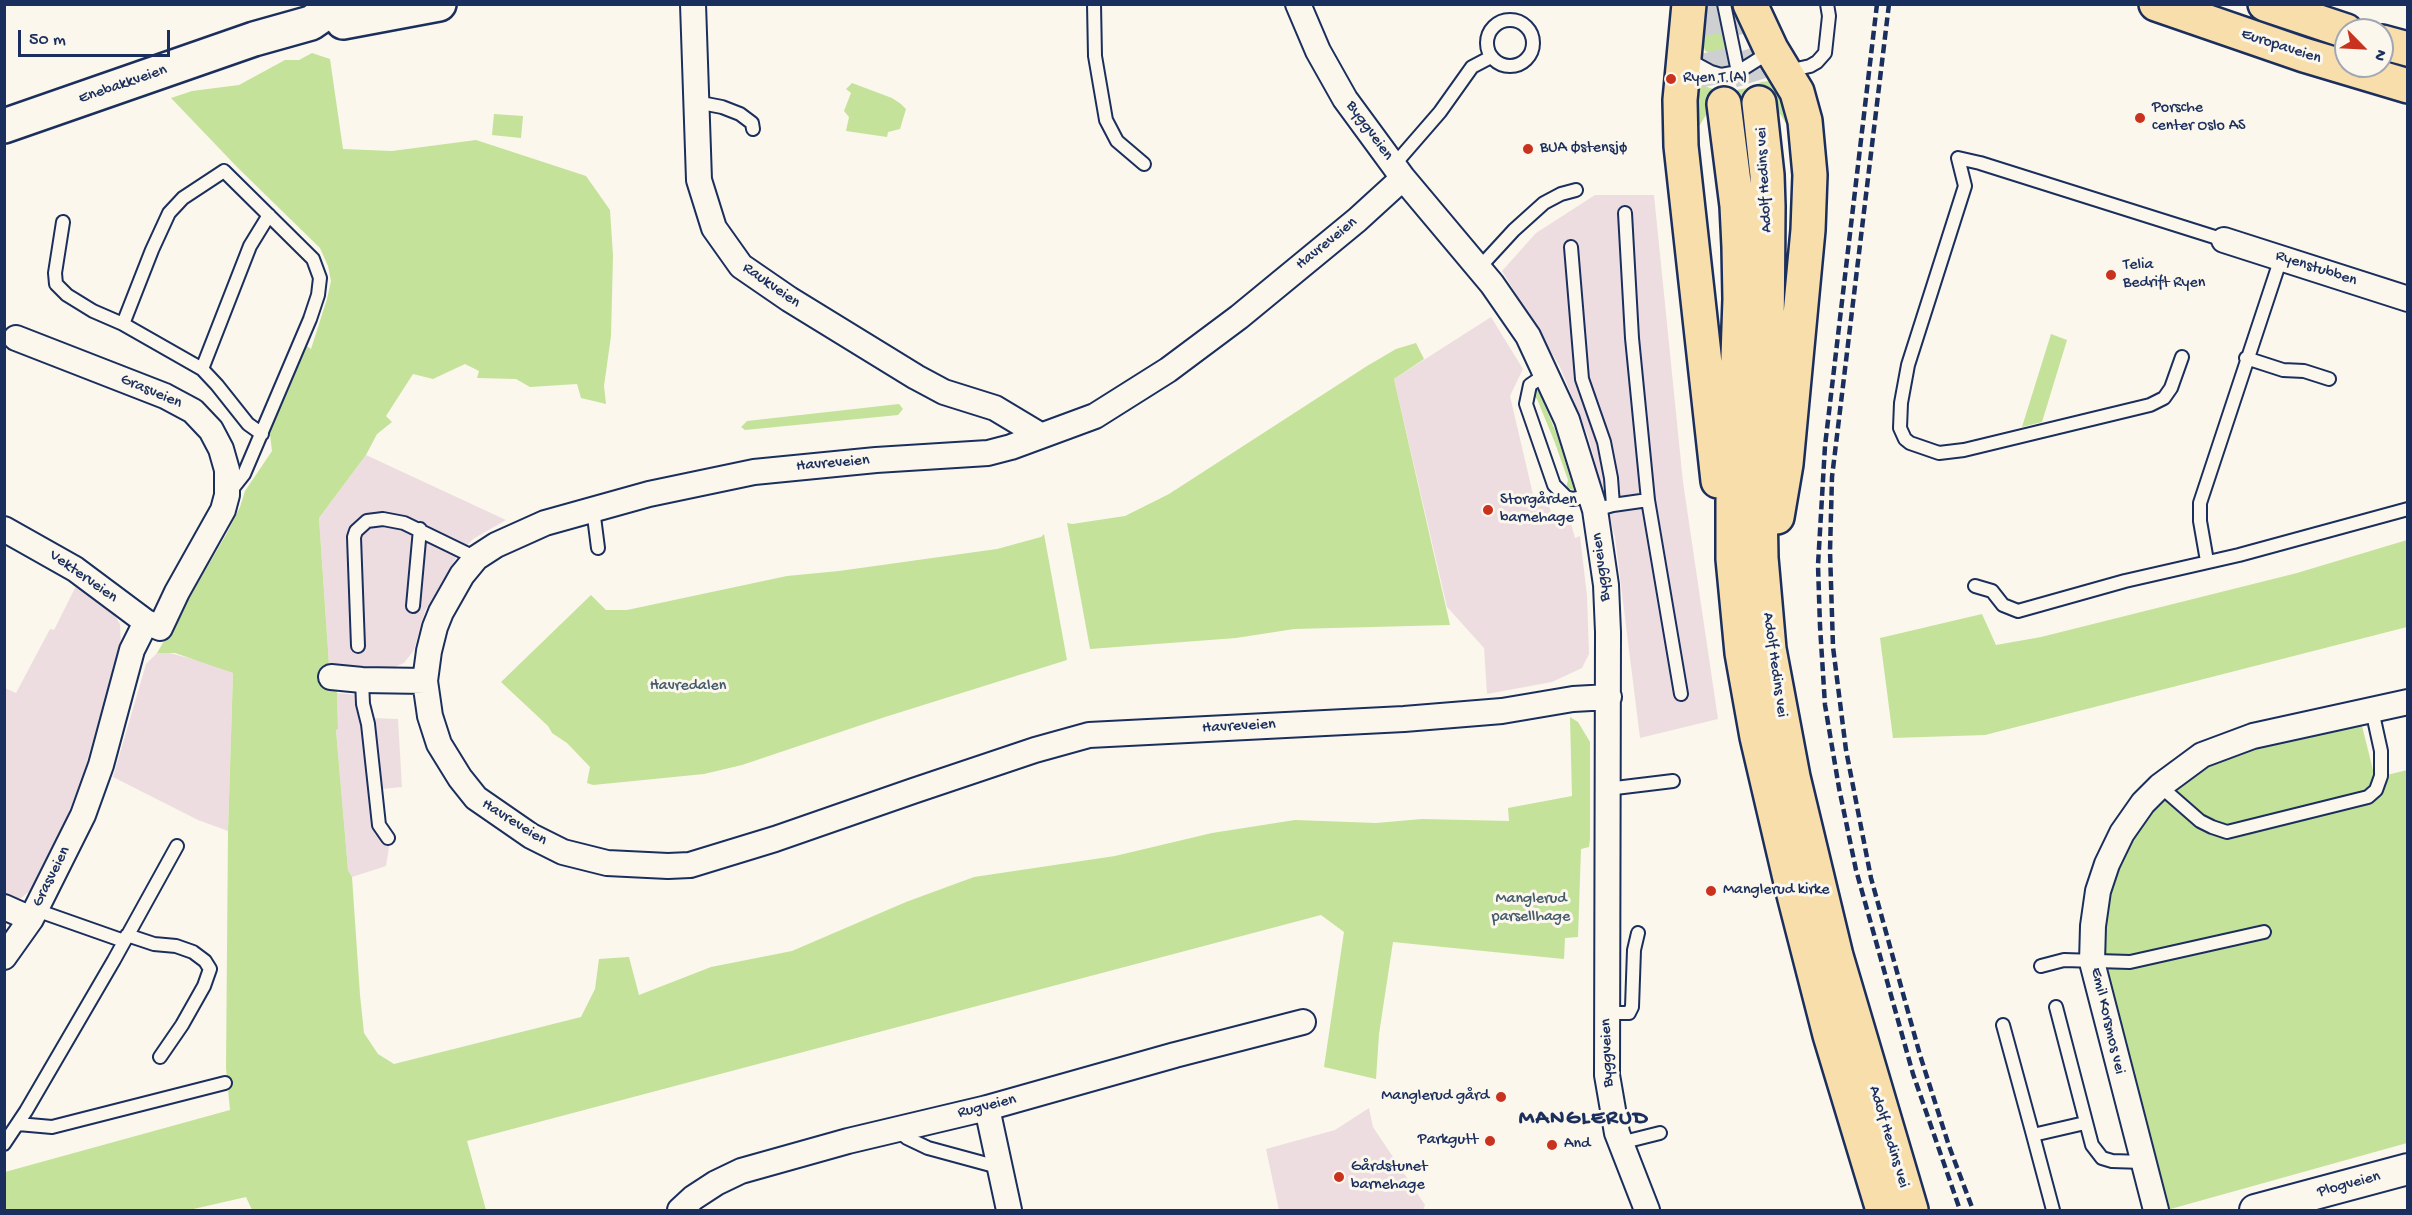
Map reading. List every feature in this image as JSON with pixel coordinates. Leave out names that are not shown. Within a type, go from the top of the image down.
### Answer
[{"type":"highway","points":[[1689,4],[1680,124],[1682,170],[1711,437],[1733,560]]},
{"type":"highway","points":[[1750,4],[1791,72],[1805,121],[1809,150],[1808,231],[1786,464],[1765,605]]},
{"type":"highway","name":"Europaveien","points":[[2156,4],[2304,55],[2408,86]]},
{"type":"highway","points":[[2265,4],[2334,27]]},
{"type":"highway","name":"Adolf Hedins vei","points":[[1759,103],[1765,143],[1768,206],[1767,342],[1760,502],[1765,605],[1771,660],[1782,721],[1819,885],[1857,1030],[1911,1210]]},
{"type":"highway","name":"Adolf Hedins vei","points":[[1724,104],[1737,206],[1739,247],[1740,299],[1733,560],[1747,685],[1772,808],[1830,1035],[1883,1210]]},
{"type":"main road","name":"Enebakkveien","points":[[311,23],[324,14],[364,4]]},
{"type":"main road","name":"Enebakkveien","points":[[4,126],[275,18],[328,25],[439,4]]},
{"type":"street","name":"Raukveien","points":[[693,4],[699,180],[714,228],[741,266],[789,299],[916,377],[944,392],[995,408],[1040,435]]},
{"type":"street","name":"Byggveien","points":[[1298,4],[1318,51],[1340,92],[1399,172],[1479,268],[1519,321],[1567,420],[1600,504],[1606,585],[1609,697],[1607,1075],[1610,1102],[1620,1143],[1647,1210]]},
{"type":"street","name":"Havreveien","points":[[1399,172],[1357,220],[1239,317],[1168,370],[1095,416],[1011,447],[988,453],[754,472],[649,494],[593,509],[496,544],[476,558],[462,575],[441,612],[429,651],[425,681],[430,716],[439,744],[460,778],[476,798],[542,841],[563,852],[607,863],[668,866],[690,865],[775,839],[1035,750],[1089,735],[1137,727],[1404,719],[1502,711],[1573,699],[1609,697]]},
{"type":"street","name":"Ryenstubben","points":[[2224,240],[2408,299]]},
{"type":"street","name":"Grasveien","points":[[4,957],[33,914],[84,815],[101,765],[132,650],[177,592],[223,510],[227,495],[226,470],[221,449],[212,430],[193,411],[165,396],[16,338]]},
{"type":"street","name":"Vekterveien","points":[[4,529],[75,569],[153,625]]},
{"type":"street","points":[[331,677],[425,681]]},
{"type":"street","name":"Emil Korsmos vei","points":[[2156,1210],[2092,962],[2093,926],[2098,891],[2104,870],[2122,833],[2143,803],[2160,786],[2202,755],[2253,736],[2408,702]]},
{"type":"street","points":[[4,907],[33,914]]},
{"type":"street","name":"Rugveien","points":[[680,1210],[693,1198],[730,1175],[1303,1022]]},
{"type":"street","points":[[987,1108],[1009,1210]]},
{"type":"street","name":"Plogveien","points":[[2255,1210],[2408,1169]]},
{"type":"lane","points":[[1094,4],[1095,56],[1106,120],[1117,141],[1144,164]]},
{"type":"lane","points":[[1724,4],[1738,72]]},
{"type":"lane","points":[[1684,58],[1721,75],[1738,72],[1765,55],[1791,72],[1810,66],[1825,53],[1829,16],[1826,5]]},
{"type":"lane","points":[[1399,172],[1472,67],[1491,57]]},
{"type":"lane","points":[[696,102],[722,107],[740,114],[752,123],[753,129]]},
{"type":"lane","points":[[2182,357],[2171,388],[2164,398],[2150,405],[1964,450],[1939,453],[1930,452],[1910,443],[1905,439],[1900,428],[1901,403],[1908,365],[1965,186],[1958,158],[2224,240]]},
{"type":"lane","points":[[123,324],[162,226],[176,203],[224,171],[313,259],[320,278],[318,295],[310,320],[244,474],[227,495]]},
{"type":"lane","points":[[1479,268],[1544,203],[1561,194],[1576,190]]},
{"type":"lane","points":[[1625,213],[1632,338],[1648,500],[1681,694]]},
{"type":"lane","points":[[202,369],[250,246],[269,215]]},
{"type":"lane","points":[[63,222],[55,263],[56,284],[80,304],[123,324],[202,369],[248,424],[262,434]]},
{"type":"lane","points":[[1571,247],[1582,379],[1604,442],[1611,478],[1600,504]]},
{"type":"lane","points":[[2206,561],[2200,521],[2200,503],[2280,258]]},
{"type":"lane","points":[[2246,358],[2283,370],[2304,371],[2329,379]]},
{"type":"lane","points":[[1546,374],[1530,385],[1526,404],[1554,485],[1566,497],[1600,504],[1648,500]]},
{"type":"lane","points":[[593,509],[598,548]]},
{"type":"lane","points":[[1975,586],[1992,591],[2003,605],[2012,611],[2018,611],[2408,509]]},
{"type":"lane","points":[[358,646],[354,537],[356,531],[367,521],[383,519],[404,523],[476,558]]},
{"type":"lane","points":[[413,606],[420,529]]},
{"type":"lane","points":[[362,680],[379,825],[388,838]]},
{"type":"lane","points":[[2160,786],[2200,821],[2227,832],[2368,797],[2376,790],[2381,776],[2381,751],[2372,710]]},
{"type":"lane","points":[[1607,789],[1673,781]]},
{"type":"lane","points":[[4,1144],[18,1124],[177,846]]},
{"type":"lane","points":[[33,914],[125,938],[176,946],[193,952],[205,961],[210,969],[204,986],[182,1025],[160,1057]]},
{"type":"lane","points":[[2041,966],[2064,960],[2130,962],[2264,932]]},
{"type":"lane","points":[[1606,1013],[1629,1012],[1632,1007],[1634,950],[1638,933]]},
{"type":"lane","points":[[2056,1007],[2092,1145],[2102,1158],[2118,1162],[2144,1162]]},
{"type":"lane","points":[[2003,1024],[2053,1210]]},
{"type":"lane","points":[[18,1124],[52,1127],[225,1083]]},
{"type":"lane","points":[[2033,1136],[2085,1123]]},
{"type":"lane","points":[[896,1130],[928,1148],[998,1167]]},
{"type":"lane","points":[[1620,1143],[1660,1133]]},
{"type":"shaded area","points":[[1595,195],[1654,195],[1683,482],[1718,719],[1640,738],[1615,538],[1588,436],[1560,367],[1502,271],[1536,233]]},
{"type":"shaded area","name":"Storgården barnehage","points":[[1491,317],[1523,369],[1510,396],[1535,503],[1548,500],[1553,521],[1569,517],[1575,538],[1580,536],[1587,596],[1589,654],[1582,668],[1552,682],[1487,694],[1484,648],[1447,607],[1394,379]]},
{"type":"shaded area","points":[[366,455],[506,520],[473,539],[456,558],[425,611],[414,650],[404,663],[390,669],[329,665],[319,518]]},
{"type":"shaded area","points":[[77,584],[112,611],[120,624],[121,644],[82,778],[53,852],[35,887],[21,898],[14,899],[5,896],[5,688],[16,693],[50,629],[54,630]]},
{"type":"shaded area","points":[[166,652],[204,662],[233,673],[228,831],[198,820],[113,777],[146,664],[157,653]]},
{"type":"shaded area","points":[[337,693],[370,696],[372,718],[398,719],[402,787],[382,789],[389,847],[386,866],[352,877],[348,870],[336,730],[338,729]]},
{"type":"shaded area","name":"Gårdstunet barnehage","points":[[1369,1108],[1373,1127],[1425,1205],[1423,1210],[1279,1210],[1266,1149],[1335,1130]]},
{"type":"green space","points":[[1703,5],[1719,5],[1727,54],[1717,56],[1705,51],[1700,36]]},
{"type":"green space","name":"Manglerud parsellhage","points":[[312,53],[330,59],[343,149],[392,151],[476,140],[586,176],[610,210],[613,256],[611,336],[604,386],[606,404],[581,398],[577,384],[530,387],[516,379],[477,378],[479,371],[465,364],[433,379],[413,374],[386,416],[392,422],[377,434],[366,455],[319,518],[329,665],[337,693],[338,729],[336,730],[348,870],[352,877],[364,1033],[378,1054],[394,1064],[581,1017],[595,989],[599,959],[629,957],[639,995],[711,967],[792,951],[906,902],[974,877],[1115,856],[1212,833],[1295,820],[1376,823],[1422,819],[1509,821],[1508,808],[1572,796],[1570,717],[1578,722],[1590,742],[1590,839],[1589,847],[1581,849],[1578,937],[1565,938],[1564,959],[1393,942],[1379,1034],[1376,1079],[1324,1067],[1344,932],[1321,915],[467,1141],[486,1210],[252,1210],[246,1197],[189,1210],[5,1210],[5,1172],[230,1110],[226,1068],[228,831],[233,673],[175,653],[157,653],[227,533],[245,491],[272,451],[269,426],[304,344],[311,349],[331,281],[328,266],[320,248],[171,98],[192,91],[239,85],[285,60],[299,60]]},
{"type":"green space","points":[[1778,80],[1791,132],[1781,115],[1773,107],[1750,98],[1739,98],[1716,107],[1706,115],[1695,133],[1693,82],[1716,90],[1729,91]]},
{"type":"green space","points":[[852,83],[892,98],[901,104],[906,109],[900,129],[888,132],[887,137],[846,131],[849,117],[844,111],[851,93],[846,89]]},
{"type":"green space","points":[[494,114],[523,116],[521,138],[492,135]]},
{"type":"green space","points":[[2051,334],[2067,340],[2042,422],[2022,427]]},
{"type":"green space","points":[[1416,343],[1424,359],[1394,379],[1450,625],[1294,629],[1236,638],[1090,649],[1067,523],[1125,516],[1169,494],[1367,366],[1396,349]]},
{"type":"green space","points":[[1538,389],[1557,435],[1574,490],[1566,488],[1568,480],[1555,443],[1537,399],[1532,395]]},
{"type":"green space","points":[[899,404],[903,409],[898,415],[745,430],[741,427],[747,421]]},
{"type":"green space","name":"Havredalen","points":[[1044,534],[1067,660],[742,765],[704,774],[593,785],[587,783],[590,767],[501,682],[591,595],[606,610],[627,610],[787,576],[997,549],[1041,537]]},
{"type":"green space","points":[[2407,540],[2407,627],[1985,735],[1893,738],[1880,638],[1982,614],[1996,645],[2041,637],[2297,573]]},
{"type":"green space","points":[[2360,718],[2375,778],[2407,770],[2407,1143],[2167,1210],[2097,944],[2108,885],[2121,852],[2144,819],[2179,786],[2207,764]]},
{"type":"tunnel","points":[[1699,4],[1724,104]]},
{"type":"tunnel","points":[[1728,4],[1759,103]]},
{"type":"railway","points":[[1877,4],[1825,446],[1818,565],[1825,705],[1856,870],[1913,1074],[1960,1210]]},
{"type":"railway","points":[[1889,4],[1832,477],[1830,551],[1833,647],[1846,750],[1871,878],[1920,1055],[1949,1146],[1973,1210]]},
{"type":"place","name":"Ryen T (A)","points":[[1671,79]]},
{"type":"place","name":"Porsche center Oslo AS","points":[[2140,118]]},
{"type":"place","name":"BUA Østensjø","points":[[1528,149]]},
{"type":"place","name":"Telia Bedrift Ryen","points":[[2111,275]]},
{"type":"place","name":"Storgården barnehage","points":[[1488,510]]},
{"type":"place","name":"Manglerud kirke","points":[[1711,891]]},
{"type":"place","name":"Manglerud gård","points":[[1501,1097]]},
{"type":"place","name":"Parkgutt","points":[[1490,1141]]},
{"type":"place","name":"And","points":[[1552,1145]]},
{"type":"place","name":"Gårdstunet barnehage","points":[[1339,1177]]},
{"type":"district","name":"MANGLERUD","points":[[1584,1120]]}]
